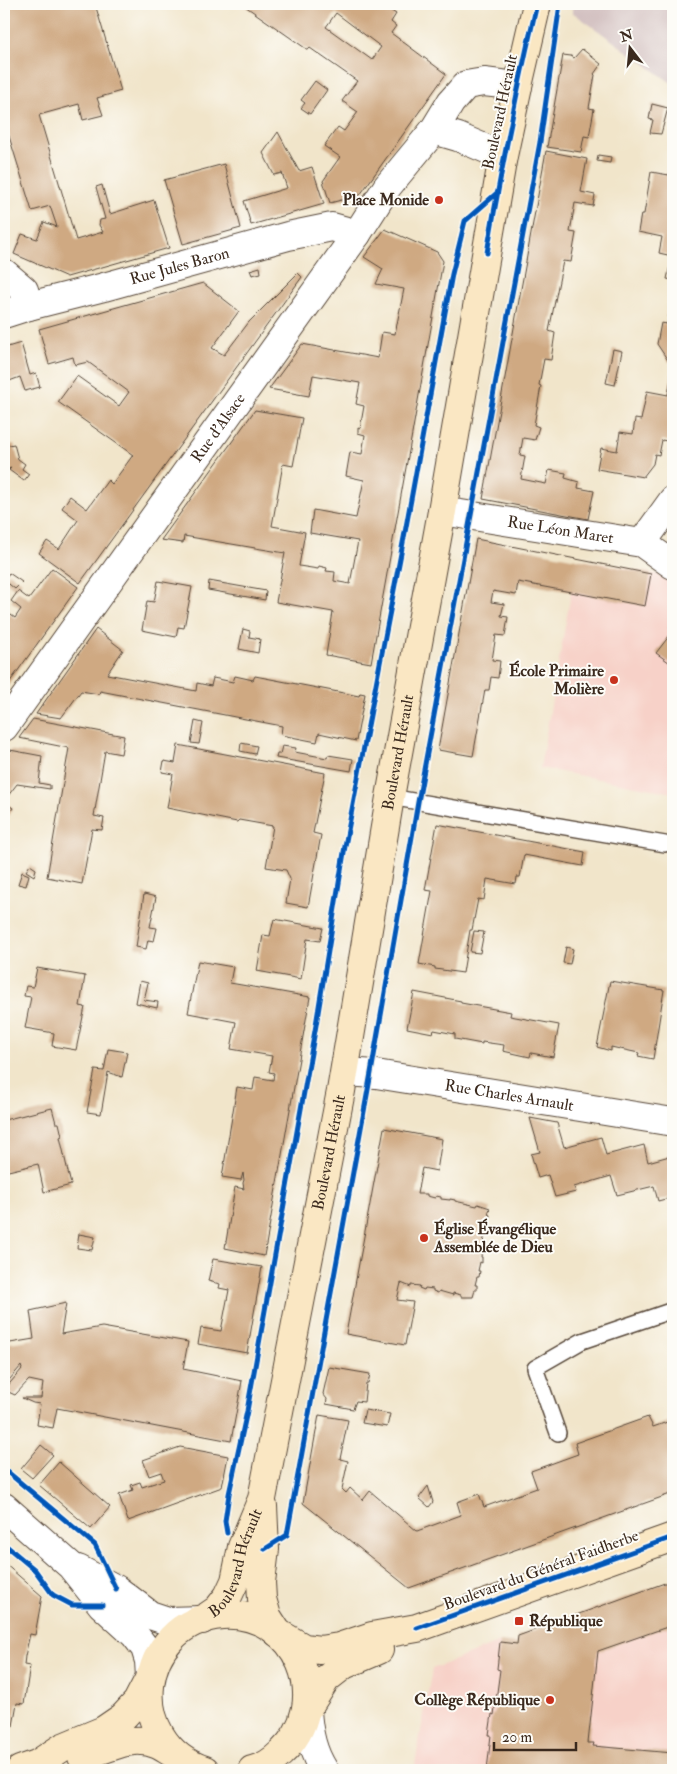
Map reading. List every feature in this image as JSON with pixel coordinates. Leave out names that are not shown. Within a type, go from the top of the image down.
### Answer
[{"type":"main road","name":"Boulevard Hérault","points":[[202,1620],[218,1609],[228,1596],[235,1581],[242,1547],[262,1499],[345,1072],[390,797],[442,511],[503,156],[537,6]]},
{"type":"main road","name":"Boulevard Hérault","points":[[262,1499],[264,1549],[261,1582],[262,1599],[267,1616],[278,1633]]},
{"type":"main road","name":"Boulevard du Général Faidherbe","points":[[202,1620],[222,1616],[244,1616],[262,1623],[304,1648],[320,1650],[339,1647],[372,1636],[416,1628],[673,1536]]},
{"type":"main road","points":[[28,1767],[63,1747],[104,1730],[123,1717],[137,1702],[150,1678],[157,1658],[169,1642],[184,1629],[202,1620]]},
{"type":"main road","name":"Boulevard du Général Faidherbe","points":[[306,1709],[326,1679],[344,1665],[378,1650],[416,1628]]},
{"type":"main road","points":[[254,1770],[274,1760],[289,1746],[300,1728],[306,1709],[308,1688],[303,1667],[293,1648],[278,1633]]},
{"type":"main road","points":[[150,1678],[148,1699],[153,1720],[162,1740],[181,1763]]},
{"type":"main road","points":[[28,1767],[68,1761],[121,1743],[138,1740],[158,1744],[181,1763],[205,1770]]},
{"type":"street","name":"Rue d’Alsace","points":[[4,727],[357,234],[387,187],[434,130],[451,102],[466,85],[484,82],[518,86]]},
{"type":"street","points":[[434,130],[458,136],[503,156]]},
{"type":"street","name":"Rue Jules Baron","points":[[16,310],[288,236],[332,227],[357,234]]},
{"type":"street","points":[[4,273],[24,290],[16,310]]},
{"type":"street","points":[[642,543],[673,500]]},
{"type":"street","name":"Rue Léon Maret","points":[[442,511],[642,543],[673,565]]},
{"type":"street","name":"Rue Charles Arnault","points":[[345,1072],[376,1074],[673,1122]]},
{"type":"street","points":[[4,1507],[71,1566],[102,1605],[135,1635],[145,1648],[149,1661],[150,1678]]},
{"type":"street","points":[[71,1566],[116,1589],[150,1615],[168,1621],[202,1620]]},
{"type":"street","points":[[306,1709],[313,1747],[324,1770]]},
{"type":"street","points":[[254,1770],[285,1770]]},
{"type":"lane","points":[[390,797],[665,844]]},
{"type":"lane","points":[[558,1433],[535,1368],[582,1341],[673,1310]]},
{"type":"shaded area","points":[[573,4],[673,4],[673,84],[572,12]]},
{"type":"shaded area","name":"École Primaire Molière","points":[[577,559],[673,577],[673,793],[540,768]]},
{"type":"shaded area","name":"Collège République","points":[[673,1580],[673,1770],[414,1770],[432,1669],[500,1642],[517,1644],[518,1636]]},
{"type":"building","points":[[4,4],[95,4],[121,91],[97,98],[103,115],[83,120],[79,104],[39,115],[76,240],[103,232],[99,225],[100,220],[105,219],[96,187],[102,185],[110,214],[154,200],[169,248],[67,277],[14,254],[22,234],[37,239],[44,222],[57,227],[50,206],[32,211],[4,120]]},
{"type":"building","points":[[242,4],[395,4],[390,10],[396,14],[391,22],[396,26],[391,33],[446,74],[360,195],[330,203],[323,181],[340,157],[324,146],[338,127],[344,131],[358,112],[342,101],[357,81],[310,48],[308,50]],"holes":[[[336,13],[381,47],[372,60],[326,27]]]},
{"type":"building","points":[[582,49],[601,64],[594,74],[589,108],[594,109],[589,137],[584,136],[581,152],[547,147],[563,55],[574,58]]},
{"type":"building","points":[[315,81],[327,90],[310,114],[301,108],[305,103],[301,100]]},
{"type":"building","points":[[652,104],[668,108],[661,134],[650,133],[653,120],[649,119]]},
{"type":"building","points":[[278,132],[299,171],[312,167],[324,204],[251,225],[244,201],[287,188],[282,173],[274,175],[263,153]]},
{"type":"building","points":[[546,151],[587,159],[581,192],[595,195],[593,206],[575,203],[570,232],[576,233],[571,262],[563,261],[549,331],[555,333],[551,360],[544,359],[539,385],[541,386],[534,425],[539,427],[535,440],[523,438],[520,455],[525,456],[521,479],[546,484],[549,470],[566,473],[565,478],[579,482],[578,488],[594,491],[588,519],[483,499]]},
{"type":"building","points":[[598,155],[611,157],[610,163],[597,161]]},
{"type":"building","points":[[672,158],[673,280],[667,279],[672,256],[659,253],[662,237],[638,232],[641,214],[644,214],[651,172],[669,175]]},
{"type":"building","points":[[224,164],[241,228],[183,244],[164,180]]},
{"type":"building","points":[[385,229],[437,252],[443,261],[371,663],[326,655],[333,612],[276,602],[285,553],[184,536],[183,543],[161,540],[255,410],[302,418],[293,466],[283,464],[272,526],[305,532],[299,566],[318,569],[319,566],[327,568],[326,571],[335,572],[334,581],[350,584],[358,541],[310,533],[313,510],[356,518],[364,480],[346,476],[350,452],[362,454],[365,435],[358,433],[364,406],[356,404],[360,383],[313,375],[309,396],[269,389],[302,344],[378,358],[382,332],[395,334],[404,289],[376,284],[383,269],[364,257]]},
{"type":"building","points":[[260,267],[261,273],[252,275],[250,270]]},
{"type":"building","points":[[298,273],[302,277],[80,583],[39,553],[47,541],[59,549],[78,520],[62,508],[70,496],[87,509],[108,480],[112,484],[133,455],[58,402],[77,376],[119,406],[129,392],[88,362],[75,365],[73,357],[49,364],[39,329],[203,283],[239,311],[212,348],[224,355],[249,322]]},
{"type":"building","points":[[670,306],[673,307],[673,362],[669,362],[657,344],[661,323],[667,324]]},
{"type":"building","points":[[21,343],[30,375],[36,373],[40,387],[25,391],[20,377],[4,383],[4,348]]},
{"type":"building","points":[[613,349],[622,351],[615,385],[606,383]]},
{"type":"building","points":[[672,373],[673,438],[671,442],[662,440],[659,455],[655,454],[653,464],[643,477],[597,469],[601,448],[617,451],[620,432],[633,434],[635,419],[641,420],[647,391],[668,395]]},
{"type":"building","points":[[14,444],[18,459],[25,464],[22,469],[29,474],[24,481],[9,470],[11,468],[4,470],[4,446]]},
{"type":"building","points":[[476,539],[651,574],[645,606],[518,582],[516,595],[493,591],[491,602],[504,604],[501,616],[508,617],[505,636],[496,635],[492,660],[500,661],[498,678],[491,677],[489,690],[485,690],[473,756],[438,750]]},
{"type":"building","points":[[52,568],[78,587],[4,690],[4,610],[15,618],[21,609],[11,601],[18,591],[29,599]]},
{"type":"building","points":[[9,573],[22,582],[15,589],[4,580]]},
{"type":"building","points":[[158,581],[192,587],[184,628],[178,627],[176,637],[142,630],[147,601],[154,602]]},
{"type":"building","points":[[209,581],[266,591],[265,600],[208,590]]},
{"type":"building","points":[[673,622],[673,631],[669,627]]},
{"type":"building","points":[[96,629],[123,650],[107,674],[196,691],[197,683],[211,686],[213,678],[233,682],[235,676],[253,680],[255,676],[359,696],[360,693],[365,694],[356,741],[319,733],[317,742],[281,735],[282,726],[100,691],[99,694],[81,691],[61,718],[36,714]]},
{"type":"building","points":[[243,629],[250,631],[249,637],[260,639],[258,653],[239,649]]},
{"type":"building","points":[[673,631],[673,665],[656,653]]},
{"type":"building","points":[[33,719],[124,736],[121,754],[105,751],[94,816],[104,818],[102,830],[92,829],[82,884],[47,877],[69,748],[19,738]]},
{"type":"building","points":[[195,721],[203,723],[199,744],[191,743]]},
{"type":"building","points":[[241,743],[257,746],[255,754],[240,751]]},
{"type":"building","points":[[178,745],[325,773],[313,833],[321,835],[308,907],[286,903],[290,879],[286,870],[266,867],[273,826],[239,820],[237,822],[167,808],[173,774],[162,772],[164,761],[175,763]]},
{"type":"building","points":[[282,746],[296,748],[295,752],[327,758],[328,755],[353,759],[351,771],[276,758],[277,754],[280,754]]},
{"type":"building","points":[[10,750],[42,756],[39,783],[50,785],[50,789],[17,784],[4,801],[4,759]]},
{"type":"building","points":[[4,802],[13,808],[4,821]]},
{"type":"building","points":[[437,824],[585,852],[583,866],[524,855],[520,877],[517,877],[516,884],[487,879],[484,900],[478,899],[472,930],[470,930],[463,973],[435,969],[435,967],[419,964],[432,891],[425,890]]},
{"type":"building","points":[[30,865],[36,869],[34,876],[26,871]]},
{"type":"building","points":[[22,872],[29,875],[26,886],[18,884]]},
{"type":"building","points":[[144,894],[156,897],[150,927],[157,928],[154,941],[148,940],[146,949],[136,947]]},
{"type":"building","points":[[274,919],[323,928],[320,941],[307,939],[301,979],[257,971],[263,935],[270,936]]},
{"type":"building","points":[[474,931],[484,932],[480,953],[470,952]]},
{"type":"building","points":[[566,947],[573,949],[570,964],[563,963]]},
{"type":"building","points":[[198,961],[233,967],[230,983],[310,997],[264,1256],[225,1248],[235,1187],[244,1189],[244,1180],[243,1173],[241,1180],[222,1177],[237,1087],[253,1090],[255,1077],[273,1080],[274,1073],[269,1072],[272,1056],[231,1049],[236,1022],[188,1013]]},
{"type":"building","points":[[37,968],[85,976],[80,1006],[85,1007],[76,1050],[52,1046],[54,1033],[25,1028],[31,997],[24,996],[26,986],[33,987]]},
{"type":"building","points":[[140,981],[148,983],[144,1000],[158,1002],[157,1008],[136,1003]]},
{"type":"building","points":[[610,981],[664,990],[653,1059],[638,1056],[639,1053],[611,1047],[611,1051],[597,1047]]},
{"type":"building","points":[[414,992],[511,1012],[510,1016],[559,1025],[553,1057],[531,1053],[530,1057],[503,1051],[504,1045],[482,1042],[482,1044],[455,1039],[455,1034],[434,1030],[433,1033],[407,1028]]},
{"type":"building","points":[[108,1049],[127,1052],[122,1077],[108,1072],[101,1114],[87,1112],[95,1070],[104,1071]]},
{"type":"building","points":[[52,1108],[56,1123],[59,1123],[62,1136],[60,1137],[71,1185],[44,1192],[38,1164],[4,1172],[4,1120]]},
{"type":"building","points":[[530,1118],[557,1123],[564,1147],[601,1137],[606,1155],[644,1145],[648,1162],[673,1155],[673,1197],[658,1201],[654,1186],[617,1195],[611,1176],[574,1187],[576,1192],[555,1197],[548,1175],[538,1178],[531,1154],[540,1152]]},
{"type":"building","name":"Église Évangélique Assemblée de Dieu","points":[[384,1128],[442,1139],[437,1171],[422,1168],[417,1194],[427,1194],[427,1196],[435,1198],[436,1196],[441,1197],[441,1199],[450,1199],[477,1206],[478,1204],[490,1208],[489,1220],[487,1220],[485,1228],[487,1229],[487,1234],[485,1234],[483,1243],[485,1243],[484,1249],[482,1248],[482,1263],[480,1262],[479,1277],[477,1277],[475,1285],[477,1285],[477,1290],[475,1290],[473,1297],[461,1297],[461,1295],[439,1291],[438,1293],[433,1291],[433,1289],[425,1288],[424,1290],[419,1288],[420,1286],[411,1285],[411,1287],[401,1283],[397,1300],[413,1302],[405,1345],[346,1334]]},
{"type":"building","points":[[79,1234],[95,1237],[92,1250],[77,1248]]},
{"type":"building","points":[[213,1259],[262,1267],[247,1353],[198,1344],[201,1328],[221,1331],[229,1290],[219,1288],[220,1284],[208,1281]]},
{"type":"building","points":[[66,1303],[61,1334],[102,1327],[188,1342],[183,1369],[242,1381],[231,1441],[57,1408],[53,1428],[37,1425],[40,1404],[22,1398],[41,1398],[43,1383],[29,1380],[15,1395],[4,1390],[22,1369],[21,1366],[4,1386],[4,1344],[34,1339],[30,1311]]},
{"type":"building","points":[[329,1367],[370,1374],[368,1383],[366,1383],[364,1402],[356,1401],[353,1409],[326,1404],[327,1399],[323,1394]]},
{"type":"building","points":[[365,1410],[390,1414],[387,1427],[362,1423]]},
{"type":"building","points":[[319,1415],[348,1420],[340,1459],[348,1461],[342,1489],[346,1493],[350,1488],[363,1500],[370,1491],[417,1531],[461,1515],[457,1502],[479,1494],[484,1507],[537,1488],[531,1471],[578,1454],[575,1443],[648,1417],[653,1427],[673,1420],[673,1493],[409,1588],[303,1503]]},
{"type":"building","points":[[41,1445],[53,1455],[32,1478],[21,1469]]},
{"type":"building","points":[[180,1447],[228,1456],[222,1487],[128,1521],[119,1495],[133,1490],[131,1485],[140,1482],[142,1487],[164,1480],[161,1472],[149,1476],[143,1460]]},
{"type":"building","points":[[59,1462],[110,1507],[91,1529],[39,1485]]},
{"type":"building","points":[[428,1486],[433,1502],[429,1507],[419,1498]]},
{"type":"building","points":[[4,1563],[42,1596],[35,1635],[30,1634],[25,1656],[24,1665],[30,1666],[24,1704],[17,1703],[13,1726],[4,1724]]},
{"type":"building","points":[[673,1580],[673,1625],[598,1651],[588,1743],[594,1743],[593,1746],[673,1753],[673,1770],[487,1770],[491,1735],[489,1735],[492,1714],[494,1715],[500,1670],[497,1669],[500,1642],[517,1644],[518,1636]]},
{"type":"cycle path","points":[[265,1549],[287,1535],[418,802],[540,142],[560,4]]},
{"type":"cycle path","points":[[487,253],[522,69],[536,8]]},
{"type":"cycle path","points":[[227,1533],[225,1521],[229,1494],[247,1411],[316,1025],[345,846],[452,274],[465,221],[497,193]]},
{"type":"cycle path","points":[[4,1469],[95,1545],[116,1589]]},
{"type":"cycle path","points":[[417,1628],[673,1537]]},
{"type":"cycle path","points":[[4,1544],[35,1570],[53,1595],[72,1605],[102,1605]]},
{"type":"place","name":"Place Monide","points":[[439,200]]},
{"type":"place","name":"École Primaire Molière","points":[[614,680]]},
{"type":"place","name":"Église Évangélique Assemblée de Dieu","points":[[424,1238]]},
{"type":"place","name":"République","points":[[519,1621]]},
{"type":"place","name":"Collège République","points":[[550,1700]]}]
